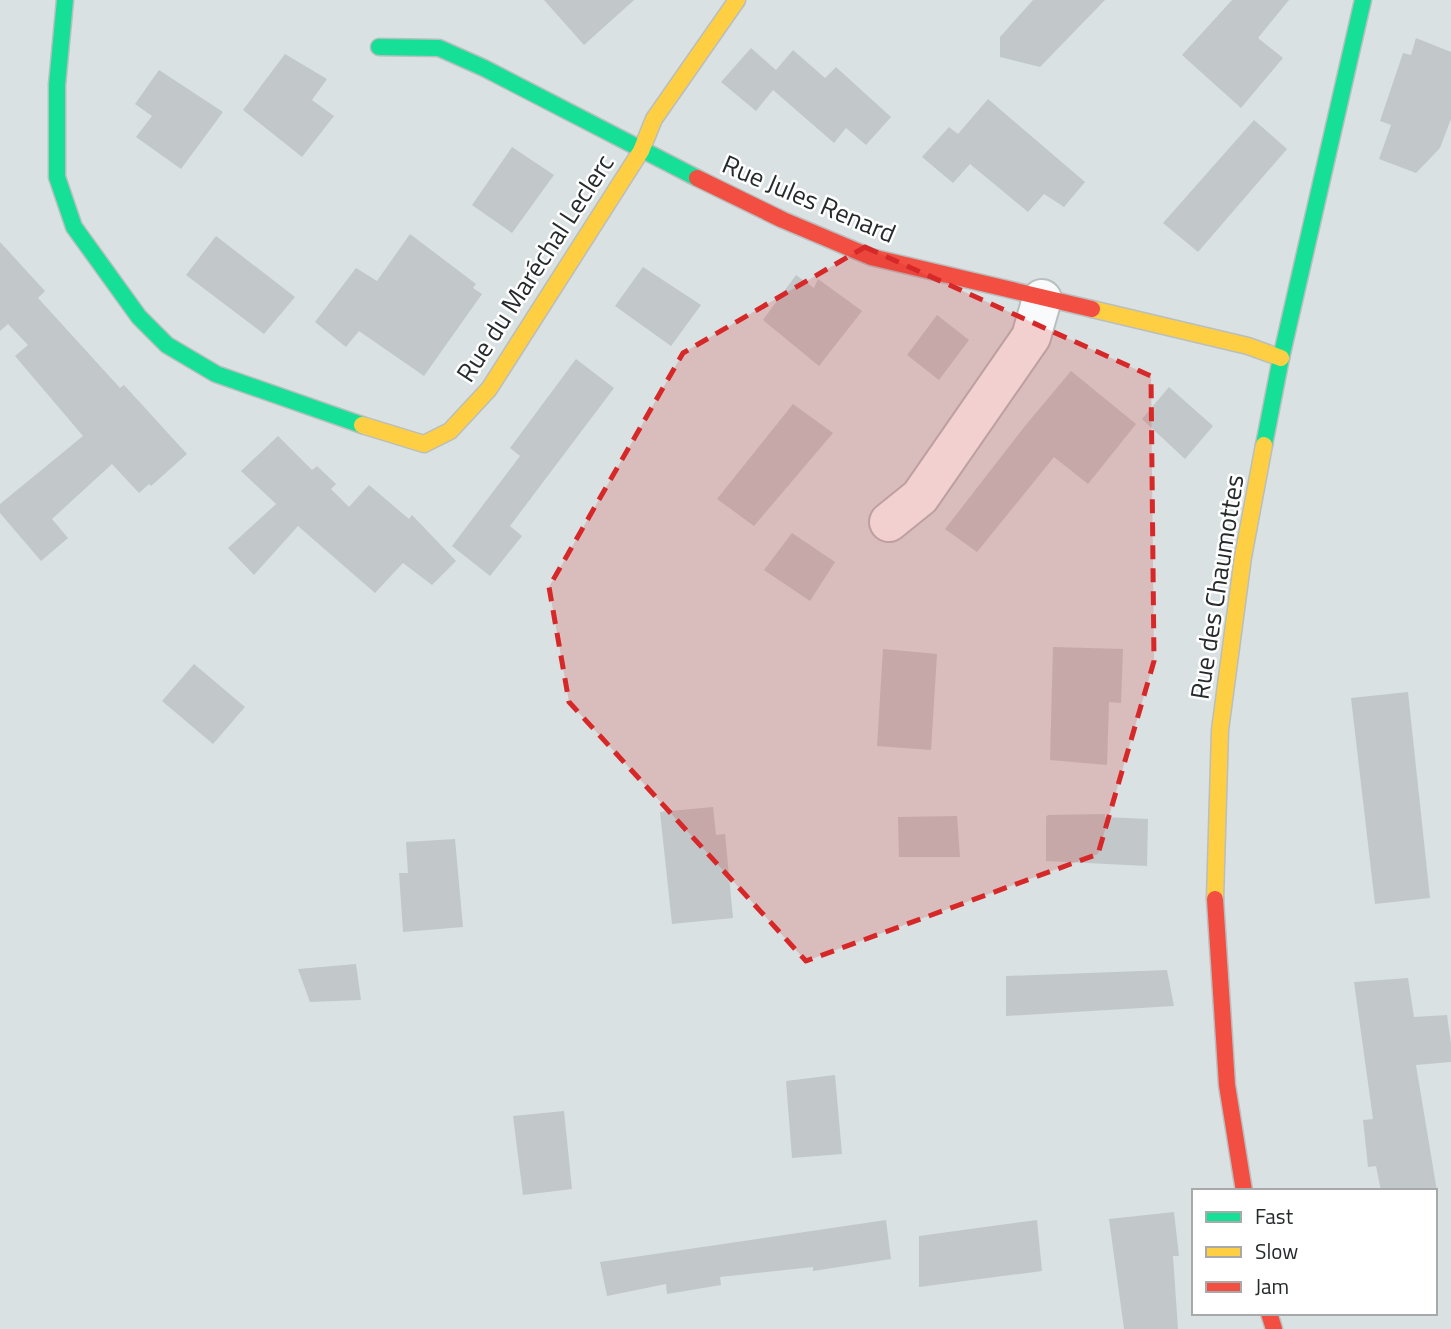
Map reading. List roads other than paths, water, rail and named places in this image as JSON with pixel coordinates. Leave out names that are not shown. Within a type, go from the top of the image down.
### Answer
[{"type":"street","name":"Rue du Maréchal Leclerc","points":[[65,0],[57,85],[57,177],[74,227],[139,317],[167,345],[216,374],[424,444],[450,431],[489,389],[641,151],[654,119],[737,0]]},
{"type":"street","name":"Rue des Chaumottes","points":[[1244,1189],[1227,1085],[1215,904],[1220,730],[1243,557],[1282,358],[1363,0]]},
{"type":"street","name":"Rue Jules Renard","points":[[379,47],[439,48],[484,68],[641,151],[783,220],[871,257],[1248,346],[1282,358]]},
{"type":"street","points":[[889,522],[920,497],[1031,337],[1042,299]]}]
